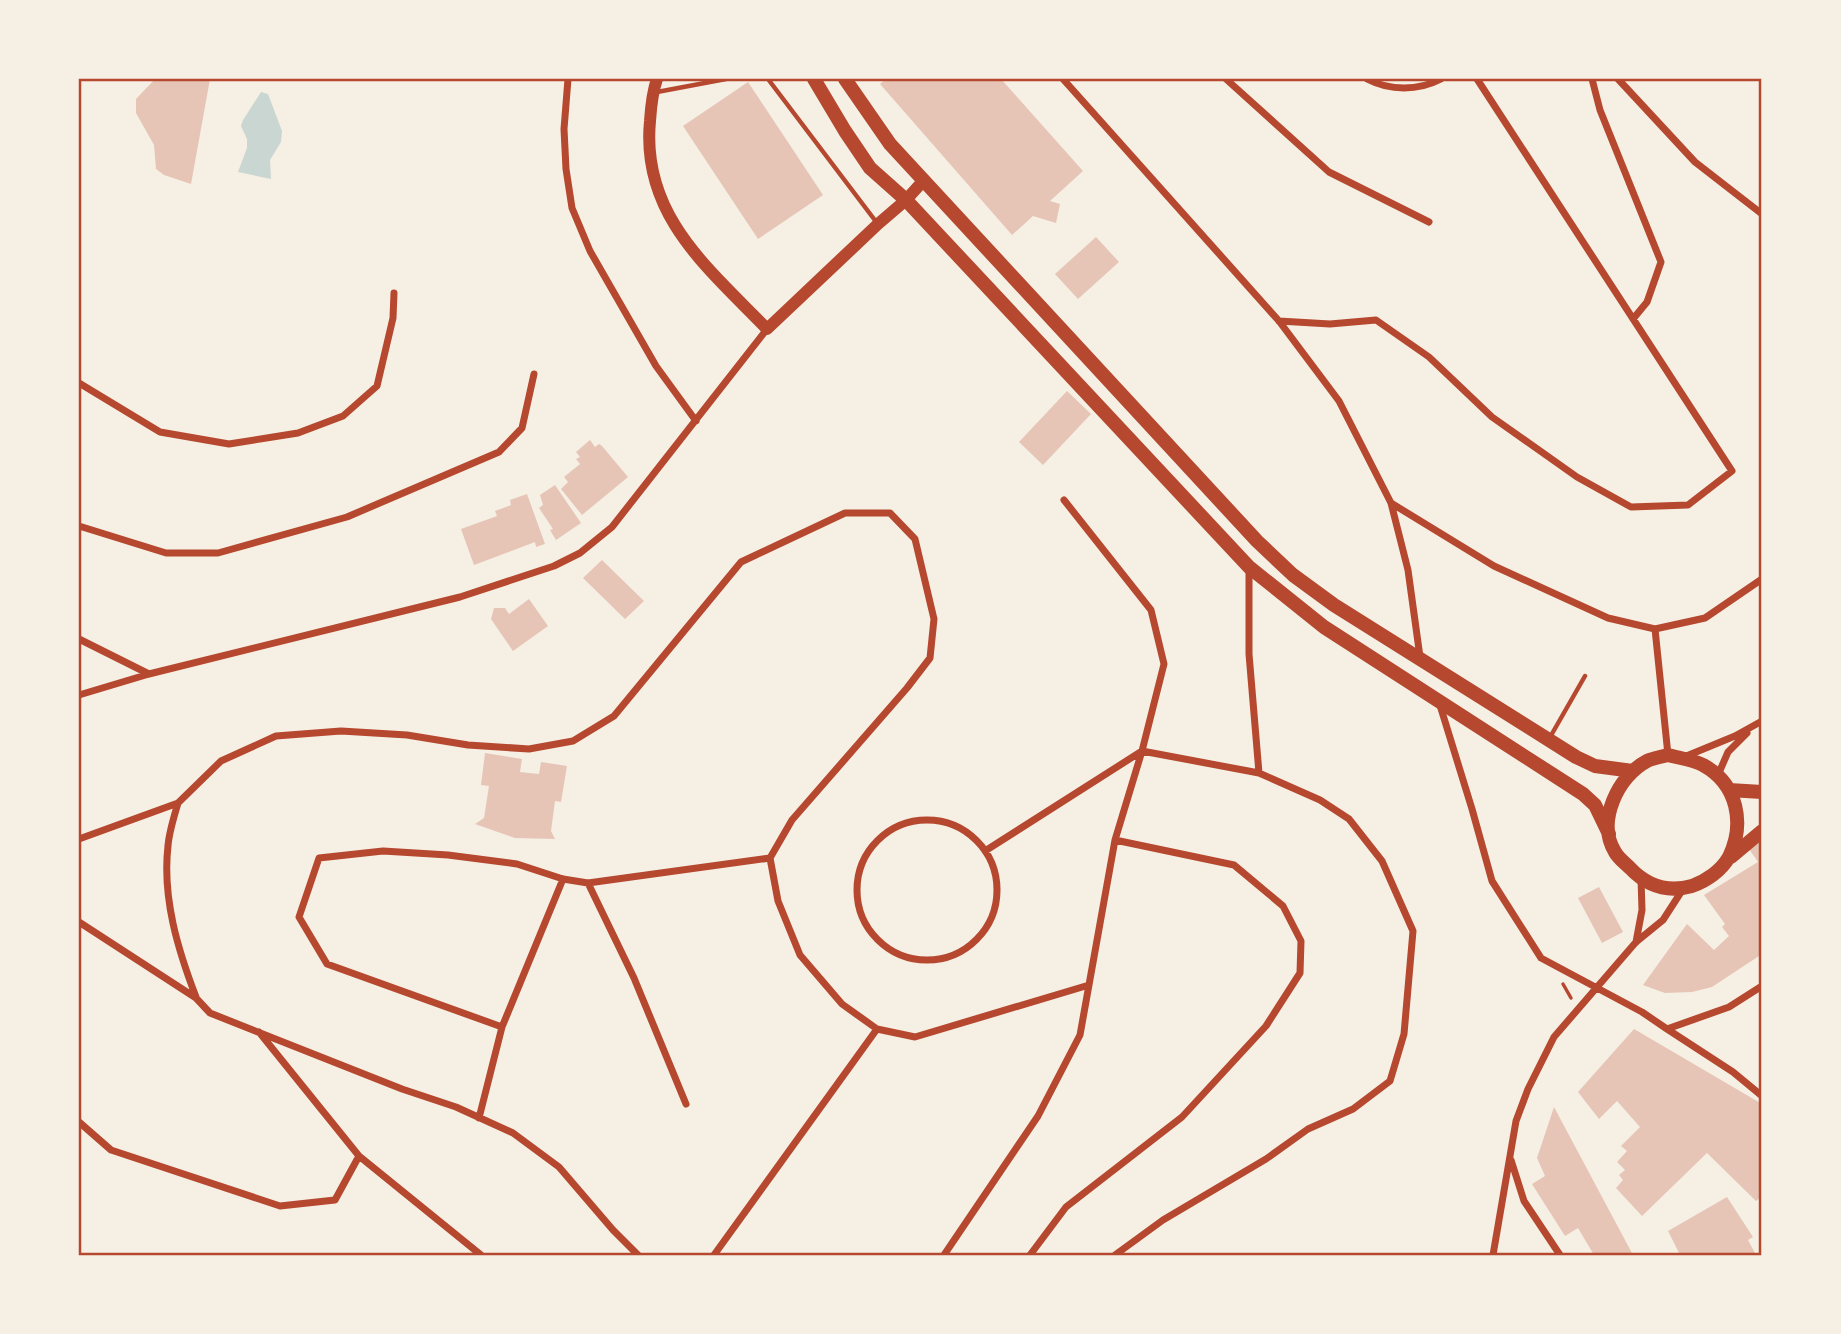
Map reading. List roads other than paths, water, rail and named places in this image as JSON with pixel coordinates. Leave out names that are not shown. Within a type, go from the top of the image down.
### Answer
[{"type":"main road","points":[[814,79],[870,168],[906,200],[1249,567],[1324,627],[1583,794],[1595,805],[1609,834],[1614,852],[1641,879],[1665,889],[1683,888],[1711,877],[1762,831]]},
{"type":"main road","points":[[845,79],[890,144],[1256,541],[1293,575],[1334,605],[1549,740],[1595,766],[1633,771]]},
{"type":"main road","points":[[1609,834],[1609,809],[1622,783],[1647,761],[1674,757],[1703,765],[1718,775],[1729,790],[1735,802],[1738,820],[1737,838],[1727,860]]},
{"type":"main road","points":[[1729,790],[1762,792]]},
{"type":"street","points":[[568,79],[564,129],[572,208],[590,251],[656,366],[696,421]]},
{"type":"street","points":[[657,79],[652,93],[648,137],[651,173],[665,210],[688,247],[767,329]]},
{"type":"street","points":[[1063,79],[1279,321],[1339,401],[1391,503],[1408,570],[1420,660]]},
{"type":"street","points":[[1226,79],[1329,172],[1429,222]]},
{"type":"street","points":[[1367,79],[1405,89],[1432,84],[1441,79]]},
{"type":"street","points":[[1279,321],[1330,324],[1376,320],[1429,357],[1492,417],[1577,477],[1631,507],[1688,505],[1732,471],[1477,79]]},
{"type":"street","points":[[1592,79],[1600,110],[1661,262],[1647,302],[1633,319]]},
{"type":"street","points":[[1618,79],[1696,162],[1762,214]]},
{"type":"street","points":[[79,695],[149,674],[460,597],[554,566],[580,554],[612,527],[767,329],[878,223],[906,200],[924,180]]},
{"type":"street","points":[[79,383],[160,432],[229,444],[298,433],[343,416],[377,386],[393,318],[394,293]]},
{"type":"street","points":[[79,526],[166,554],[218,554],[347,517],[499,452],[522,428],[534,374]]},
{"type":"street","points":[[944,1255],[1038,1116],[1080,1035],[1115,839],[1142,751],[1164,664],[1151,610],[1064,500]]},
{"type":"street","points":[[1391,503],[1494,566],[1608,618],[1656,629],[1705,618],[1762,579]]},
{"type":"street","points":[[79,839],[177,803],[221,761],[276,736],[341,731],[407,735],[468,745],[529,749],[573,741],[614,716],[741,562],[845,513],[890,513],[915,539],[934,619],[930,658],[792,820],[770,858],[778,901],[800,955],[842,1004],[877,1029],[915,1037],[1088,985]]},
{"type":"street","points":[[1249,567],[1249,654],[1258,773]]},
{"type":"street","points":[[1656,629],[1674,757],[1762,721]]},
{"type":"street","points":[[79,639],[149,674]]},
{"type":"street","points":[[1438,702],[1492,881],[1541,958],[1642,1012],[1733,1072],[1762,1096]]},
{"type":"street","points":[[1718,775],[1728,752],[1754,726]]},
{"type":"street","points":[[985,851],[1142,751],[1258,773],[1320,800],[1349,819],[1382,862],[1413,931],[1405,1034],[1390,1081],[1353,1109],[1308,1129],[1266,1159],[1163,1220],[1115,1255]]},
{"type":"street","points":[[177,803],[168,846],[167,891],[181,957],[197,998]]},
{"type":"street","points":[[937,821],[949,823],[969,834],[985,851],[995,872],[997,895],[991,918],[979,937],[960,952],[939,960],[916,960],[894,952],[875,938],[863,919],[860,908],[857,896],[858,873],[867,852],[883,835],[903,824],[937,821]]},
{"type":"street","points":[[1030,1255],[1066,1207],[1182,1116],[1266,1026],[1300,973],[1301,941],[1283,906],[1234,864],[1115,839]]},
{"type":"street","points":[[502,1027],[327,964],[299,917],[319,858],[383,851],[448,855],[517,864],[563,879],[588,883],[770,858]]},
{"type":"street","points":[[479,1118],[502,1027],[563,879]]},
{"type":"street","points":[[1636,942],[1642,910],[1641,879]]},
{"type":"street","points":[[588,883],[634,978],[686,1104]]},
{"type":"street","points":[[1493,1255],[1516,1121],[1528,1089],[1554,1037],[1576,1005],[1636,942],[1663,920],[1683,888]]},
{"type":"street","points":[[79,922],[197,998],[210,1013],[513,1133],[559,1167],[612,1230],[638,1255]]},
{"type":"street","points":[[1667,1028],[1729,1007],[1762,986]]},
{"type":"street","points":[[714,1255],[877,1029]]},
{"type":"street","points":[[258,1031],[359,1156],[481,1255]]},
{"type":"street","points":[[79,1122],[111,1150],[280,1206],[335,1200],[359,1156]]},
{"type":"street","points":[[1510,1157],[1524,1201],[1560,1255]]},
{"type":"lane","points":[[652,93],[726,79]]},
{"type":"lane","points":[[768,79],[878,223]]},
{"type":"lane","points":[[1549,740],[1585,677]]}]
